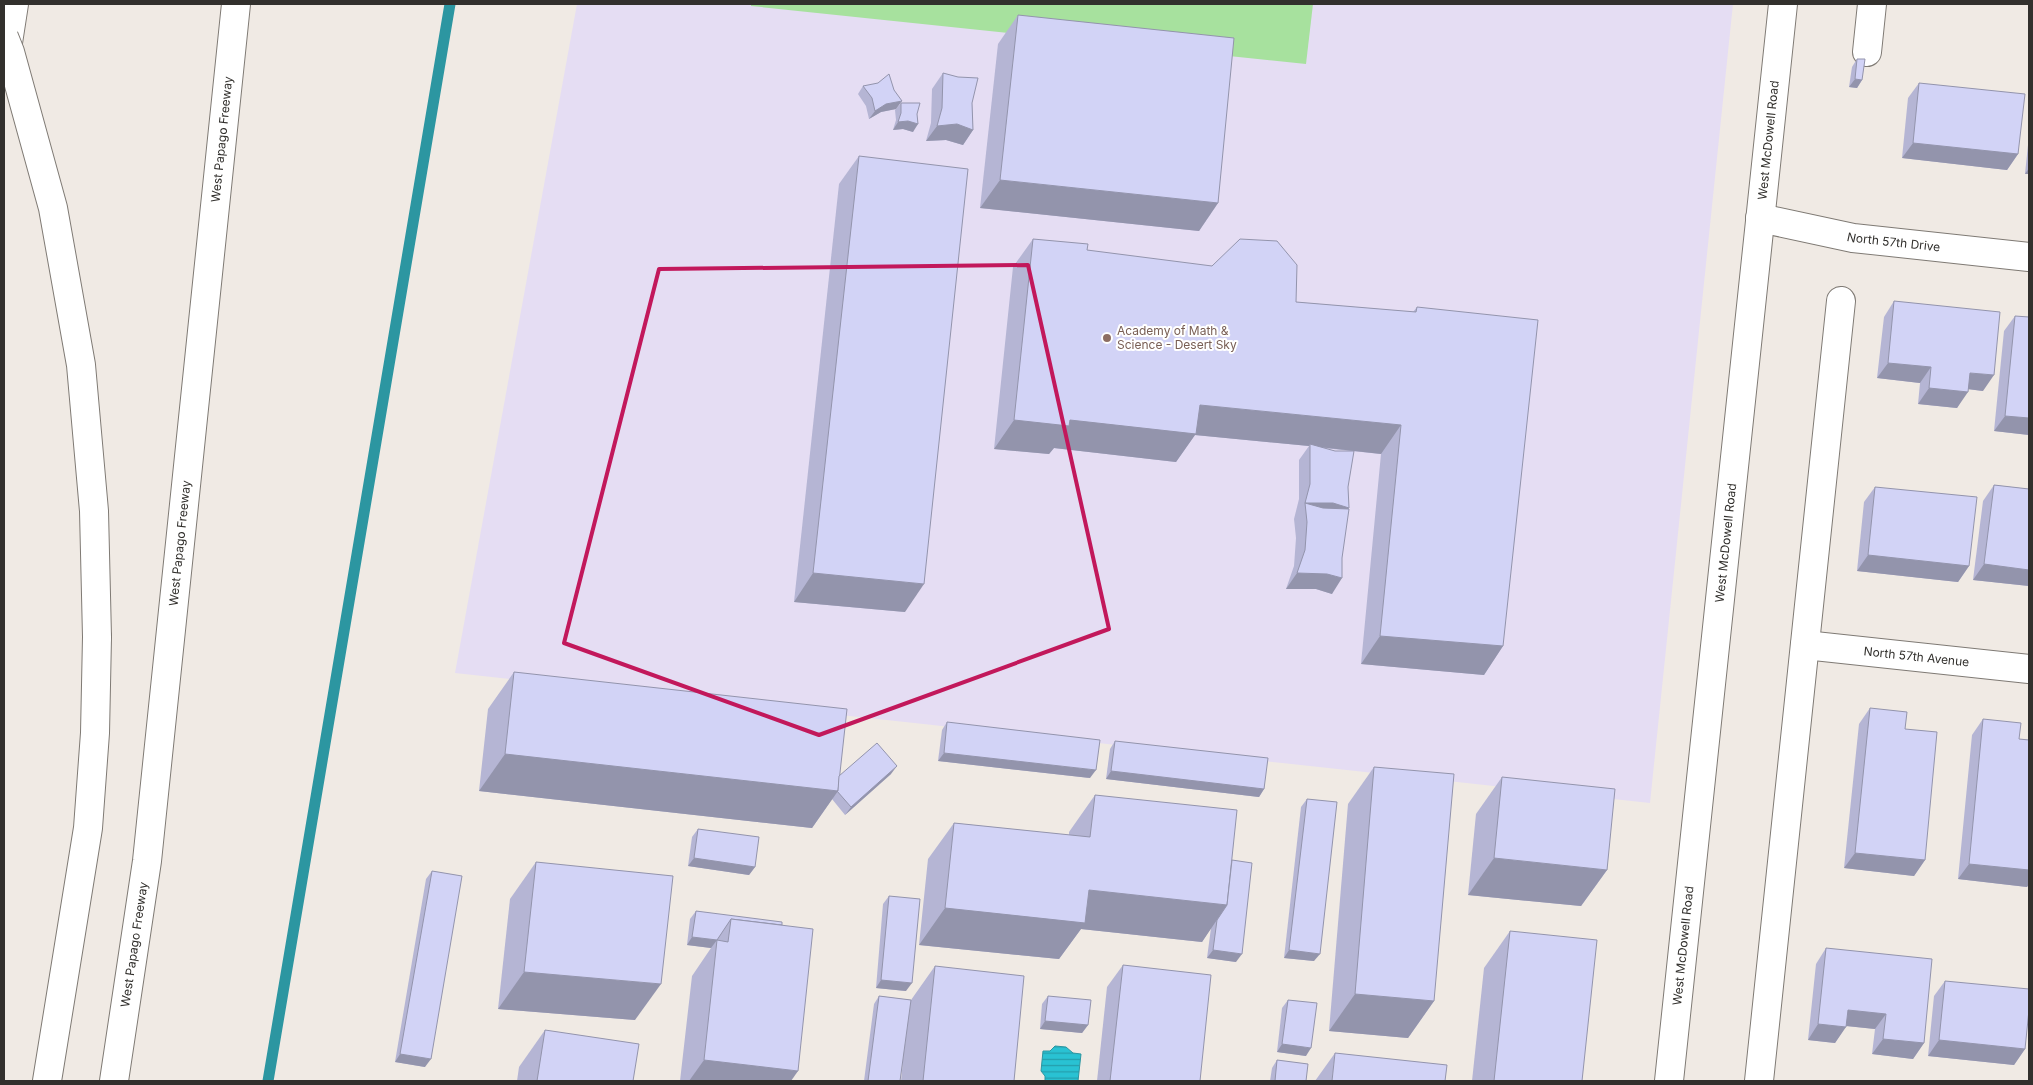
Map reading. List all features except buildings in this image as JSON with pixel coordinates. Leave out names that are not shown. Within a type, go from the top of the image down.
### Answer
[{"type":"main road","points":[[4,74],[14,4]]},
{"type":"main road","name":"West Papago Freeway","points":[[114,1081],[147,861],[236,4]]},
{"type":"main road","name":"West McDowell Road","points":[[1669,1081],[1783,4]]},
{"type":"main road","points":[[1867,52],[1872,4]]},
{"type":"main road","points":[[4,37],[10,52],[53,208],[81,365],[94,511],[97,637],[95,733],[88,828],[47,1081]]},
{"type":"main road","name":"North 57th Drive","points":[[1760,218],[1853,238],[2029,257]]},
{"type":"main road","points":[[1759,1081],[1841,301]]},
{"type":"main road","name":"North 57th Avenue","points":[[1804,645],[2029,669]]},
{"type":"highlighted area","points":[[1028,265],[1109,629],[819,735],[564,643],[659,269]]},
{"type":"shaded area","name":"Academy of Math & Science - Desert Sky","points":[[577,4],[1733,4],[1650,803],[455,673]]},
{"type":"green space","points":[[751,4],[1313,4],[1306,64],[751,6]]},
{"type":"water","points":[[1055,1046],[1066,1047],[1073,1053],[1081,1054],[1078,1081],[1045,1081],[1045,1076],[1041,1071],[1043,1051],[1050,1051]]},
{"type":"waterway","points":[[268,1081],[450,4]]},
{"type":"place","name":"Academy of Math & Science - Desert Sky","points":[[1107,338]]}]
